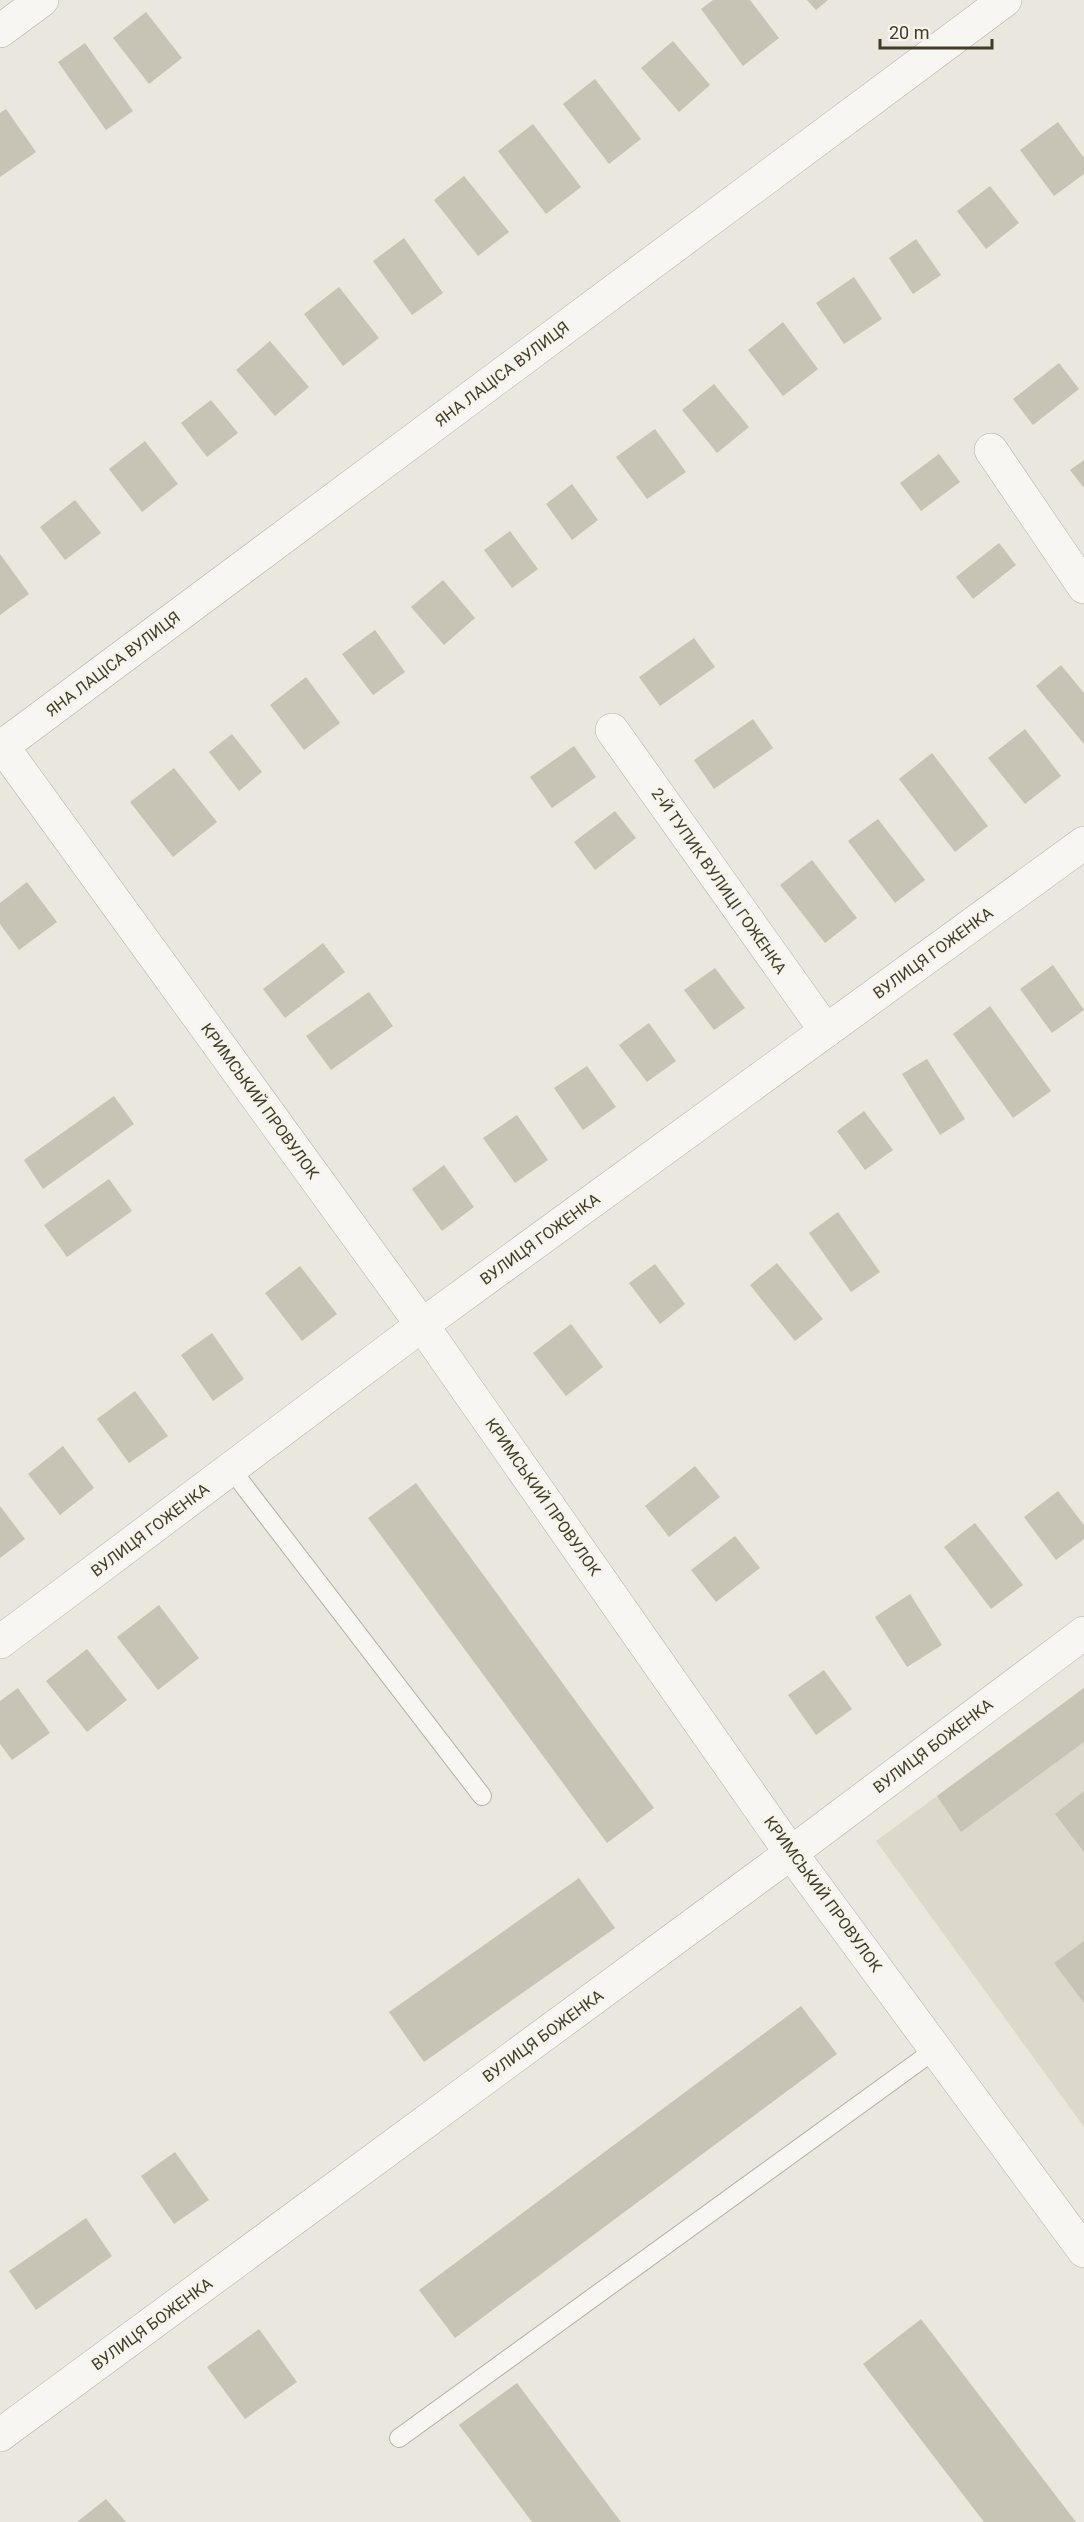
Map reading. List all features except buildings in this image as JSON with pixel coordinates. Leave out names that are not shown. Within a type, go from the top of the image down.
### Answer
[{"type":"street","points":[[0,31],[42,0]]},
{"type":"street","name":"ЯНА ЛАЦІСА ВУЛИЦЯ","points":[[1,746],[1005,0]]},
{"type":"street","points":[[991,450],[1084,588]]},
{"type":"street","name":"2-Й ТУПИК ВУЛИЦІ ГОЖЕНКА","points":[[612,730],[826,1031]]},
{"type":"street","name":"КРИМСЬКИЙ ПРОВУЛОК","points":[[1,746],[423,1325],[791,1852],[1084,2252]]},
{"type":"street","name":"ВУЛИЦЯ ГОЖЕНКА","points":[[0,1642],[423,1325],[1084,843]]},
{"type":"street","name":"ВУЛИЦЯ БОЖЕНКА","points":[[0,2435],[1084,1633]]},
{"type":"lane","points":[[231,1469],[482,1797]]},
{"type":"lane","points":[[399,2438],[936,2049]]},
{"type":"shaded area","points":[[1084,1688],[1084,2127],[876,1841]]}]
